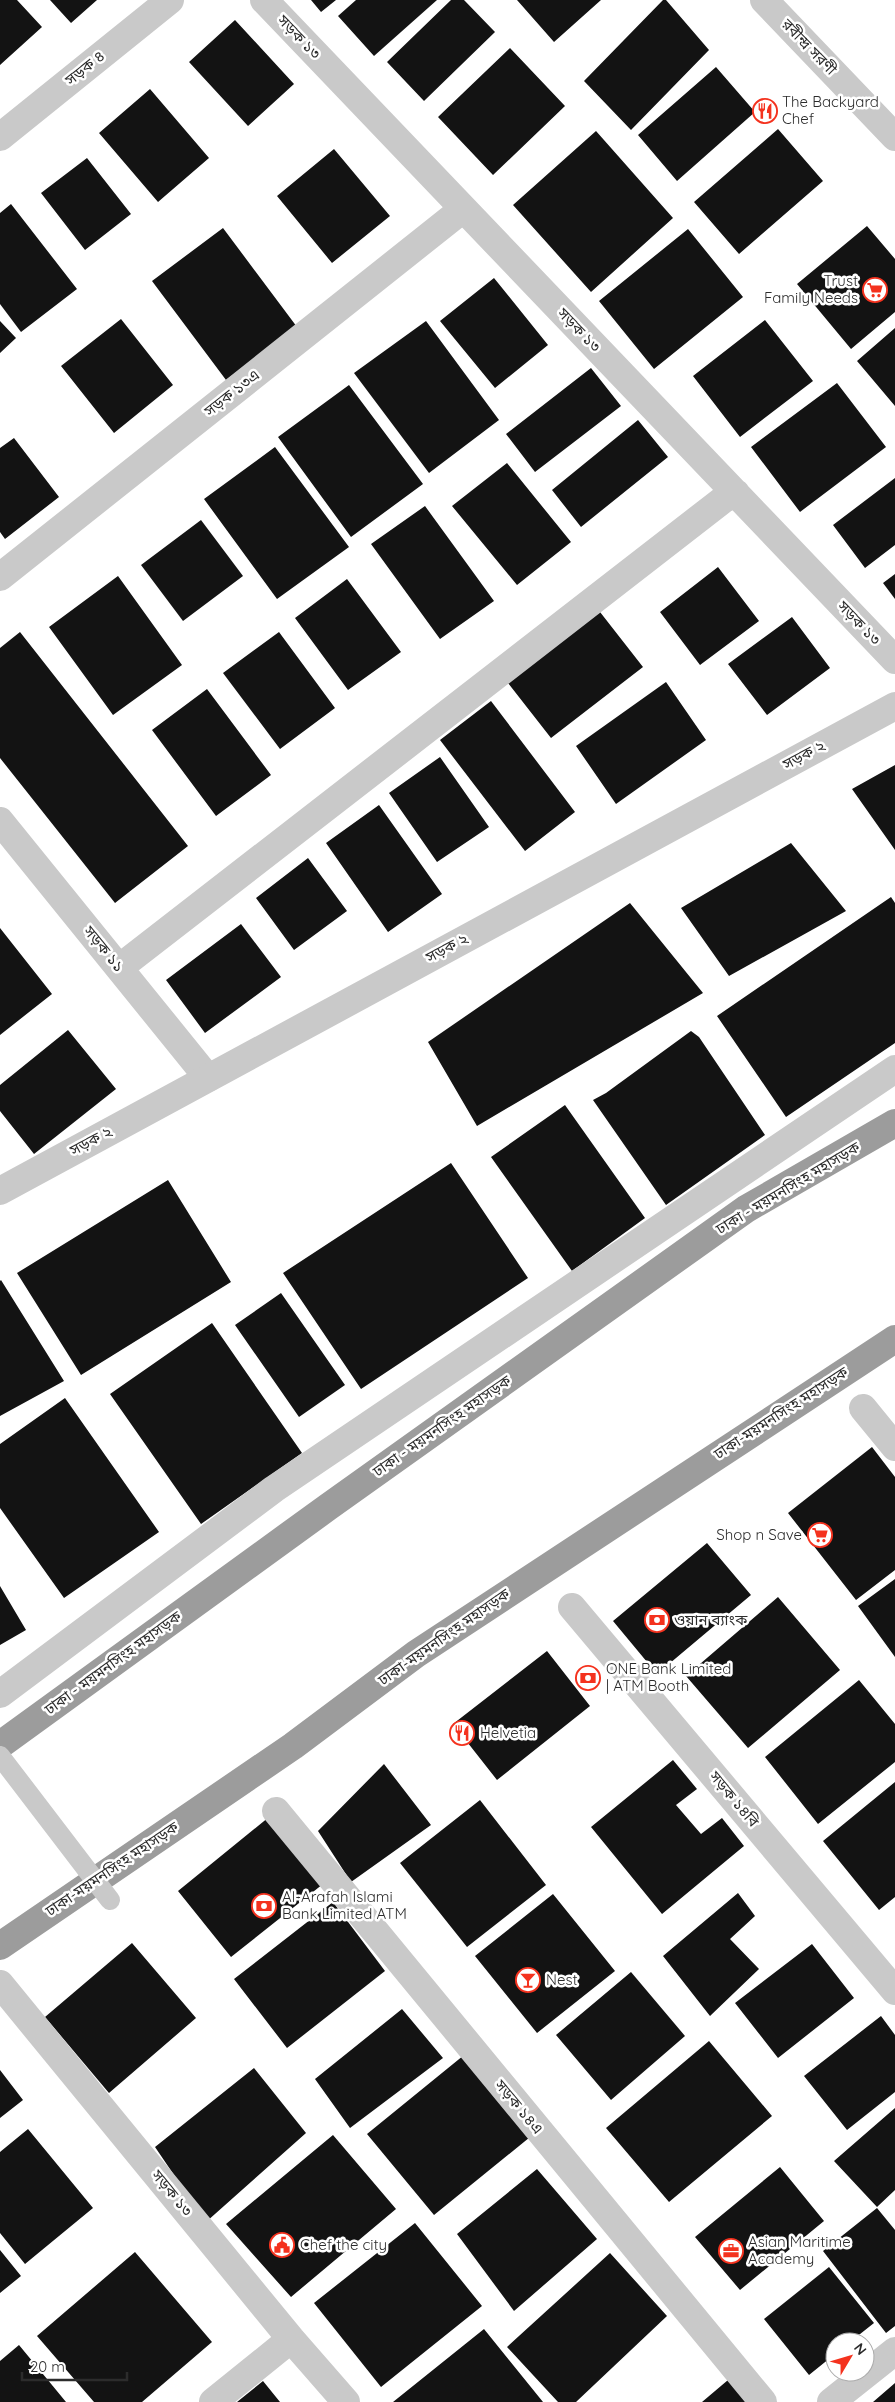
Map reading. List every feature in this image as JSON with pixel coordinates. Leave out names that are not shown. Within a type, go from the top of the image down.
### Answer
[{"type":"highway","name":"ঢাকা - ময়মনসিংহ মহাসড়ক","points":[[0,1745],[328,1507],[746,1209],[895,1123]]},
{"type":"highway","name":"ঢাকা-ময়মনসিংহ মহাসড়ক","points":[[0,1946],[294,1746],[416,1654],[895,1339]]},
{"type":"street","name":"সড়ক ৪","points":[[0,137],[170,0]]},
{"type":"street","name":"সড়ক ১৩","points":[[264,0],[895,660]]},
{"type":"street","name":"রবীন্দ্র সরণী","points":[[764,0],[895,137]]},
{"type":"street","name":"সড়ক ১৩এ","points":[[0,577],[464,209]]},
{"type":"street","points":[[119,968],[724,499],[736,493]]},
{"type":"street","name":"সড়ক ২","points":[[0,1191],[895,706]]},
{"type":"street","name":"সড়ক ১১","points":[[0,821],[208,1078]]},
{"type":"street","points":[[0,1694],[274,1489],[895,1070]]},
{"type":"street","points":[[863,1408],[895,1447]]},
{"type":"street","name":"সড়ক ১৪বি","points":[[572,1608],[895,1991]]},
{"type":"street","points":[[0,1756],[110,1900]]},
{"type":"street","name":"সড়ক ১৪এ","points":[[276,1811],[763,2402]]},
{"type":"street","name":"সড়ক ১৩","points":[[0,1984],[346,2402]]},
{"type":"street","points":[[213,2402],[292,2339]]},
{"type":"street","points":[[831,2402],[895,2351]]},
{"type":"building","points":[[0,0],[17,0],[42,27],[0,65]]},
{"type":"building","points":[[50,0],[97,0],[71,23]]},
{"type":"building","points":[[311,0],[336,0],[321,12]]},
{"type":"building","points":[[356,0],[437,0],[374,56],[338,16]]},
{"type":"building","points":[[451,0],[464,0],[495,32],[424,101],[387,62]]},
{"type":"building","points":[[517,0],[601,0],[554,42]]},
{"type":"building","points":[[663,0],[666,0],[709,50],[631,130],[584,81]]},
{"type":"building","points":[[235,20],[294,84],[248,126],[189,62]]},
{"type":"building","points":[[510,48],[565,106],[493,175],[438,117]]},
{"type":"building","points":[[716,67],[755,112],[677,181],[638,135]]},
{"type":"building","points":[[150,89],[209,158],[158,202],[99,133]]},
{"type":"building","points":[[778,129],[823,181],[739,254],[694,202]]},
{"type":"building","points":[[596,131],[673,218],[591,292],[513,205]]},
{"type":"building","points":[[334,149],[390,216],[332,263],[277,196]]},
{"type":"building","points":[[87,158],[131,214],[85,250],[41,193]]},
{"type":"building","points":[[11,204],[77,289],[21,332],[0,304],[0,213]]},
{"type":"building","points":[[867,226],[895,259],[895,312],[851,349],[797,284]]},
{"type":"building","points":[[223,228],[297,327],[226,380],[152,281]]},
{"type":"building","points":[[688,229],[743,297],[654,369],[599,301]]},
{"type":"building","points":[[494,278],[548,345],[495,388],[440,321]]},
{"type":"building","points":[[121,319],[173,385],[114,433],[61,366]]},
{"type":"building","points":[[765,320],[813,381],[740,437],[693,376]]},
{"type":"building","points":[[0,321],[16,338],[0,353]]},
{"type":"building","points":[[426,321],[499,420],[429,473],[354,373]]},
{"type":"building","points":[[895,328],[895,406],[857,361]]},
{"type":"building","points":[[591,368],[621,406],[535,472],[506,434]]},
{"type":"building","points":[[837,383],[886,447],[800,512],[751,447]]},
{"type":"building","points":[[349,385],[423,484],[351,537],[278,437]]},
{"type":"building","points":[[638,420],[668,457],[581,527],[552,490]]},
{"type":"building","points":[[14,438],[59,497],[5,539],[0,532],[0,448]]},
{"type":"building","points":[[275,447],[349,547],[277,599],[204,499]]},
{"type":"building","points":[[507,463],[571,542],[517,585],[452,506]]},
{"type":"building","points":[[895,478],[895,545],[865,568],[833,525]]},
{"type":"building","points":[[425,506],[494,601],[440,639],[371,544]]},
{"type":"building","points":[[201,520],[243,576],[183,621],[141,565]]},
{"type":"building","points":[[718,567],[759,621],[700,665],[660,612]]},
{"type":"building","points":[[895,574],[895,599],[883,583]]},
{"type":"building","points":[[118,576],[182,665],[113,715],[49,627]]},
{"type":"building","points":[[347,579],[401,652],[348,690],[295,618]]},
{"type":"building","points":[[600,612],[643,667],[551,738],[508,683]]},
{"type":"building","points":[[792,617],[830,668],[767,715],[728,664]]},
{"type":"building","points":[[20,632],[188,846],[115,903],[0,758],[0,648]]},
{"type":"building","points":[[279,632],[335,708],[280,749],[223,673]]},
{"type":"building","points":[[666,682],[706,740],[616,804],[576,746]]},
{"type":"building","points":[[207,689],[271,775],[216,816],[152,730]]},
{"type":"building","points":[[491,701],[575,812],[525,851],[440,740]]},
{"type":"building","points":[[440,757],[489,827],[437,862],[389,793]]},
{"type":"building","points":[[895,765],[895,850],[852,789]]},
{"type":"building","points":[[379,805],[442,894],[388,932],[326,843]]},
{"type":"building","points":[[791,843],[846,911],[729,976],[681,908]]},
{"type":"building","points":[[308,858],[347,911],[294,950],[256,898]]},
{"type":"building","points":[[891,897],[895,903],[895,1043],[786,1117],[717,1016]]},
{"type":"building","points":[[630,903],[703,993],[477,1126],[428,1042]]},
{"type":"building","points":[[241,924],[281,977],[205,1033],[166,980]]},
{"type":"building","points":[[0,928],[52,994],[0,1035]]},
{"type":"building","points":[[68,1030],[116,1089],[34,1154],[0,1111],[0,1085]]},
{"type":"building","points":[[691,1031],[699,1037],[765,1135],[666,1205],[593,1100],[606,1093]]},
{"type":"building","points":[[565,1105],[645,1218],[572,1271],[491,1157]]},
{"type":"building","points":[[451,1163],[528,1278],[361,1389],[283,1273]]},
{"type":"building","points":[[168,1180],[231,1282],[81,1375],[17,1273]]},
{"type":"building","points":[[0,1281],[64,1381],[0,1416]]},
{"type":"building","points":[[281,1293],[345,1385],[299,1417],[235,1325]]},
{"type":"building","points":[[212,1323],[302,1453],[201,1524],[110,1394]]},
{"type":"building","points":[[65,1398],[159,1532],[64,1598],[0,1508],[0,1444]]},
{"type":"building","points":[[872,1447],[895,1477],[895,1570],[856,1600],[788,1513]]},
{"type":"building","points":[[707,1543],[751,1595],[657,1674],[613,1621]]},
{"type":"building","points":[[895,1579],[895,1657],[858,1606]]},
{"type":"building","points":[[0,1586],[26,1630],[0,1645]]},
{"type":"building","points":[[778,1597],[840,1670],[748,1748],[686,1676]]},
{"type":"building","points":[[547,1651],[590,1706],[497,1780],[453,1724]]},
{"type":"building","points":[[859,1680],[895,1724],[895,1762],[818,1824],[765,1757]]},
{"type":"building","points":[[673,1760],[697,1789],[676,1805],[701,1834],[722,1818],[744,1846],[662,1914],[591,1827]]},
{"type":"building","points":[[384,1764],[431,1825],[351,1882],[318,1831]]},
{"type":"building","points":[[895,1782],[895,1897],[879,1910],[823,1841]]},
{"type":"building","points":[[480,1800],[546,1885],[467,1947],[400,1863]]},
{"type":"building","points":[[269,1817],[323,1884],[231,1957],[178,1891]]},
{"type":"building","points":[[738,1893],[755,1916],[730,1939],[759,1969],[710,2016],[663,1956]]},
{"type":"building","points":[[553,1894],[615,1971],[537,2033],[475,1956]]},
{"type":"building","points":[[333,1902],[385,1971],[287,2048],[234,1979]]},
{"type":"building","points":[[132,1943],[196,2018],[109,2093],[45,2017]]},
{"type":"building","points":[[812,1944],[854,1998],[778,2058],[735,2003]]},
{"type":"building","points":[[631,1972],[685,2036],[611,2100],[556,2035]]},
{"type":"building","points":[[402,2009],[443,2058],[350,2128],[315,2079]]},
{"type":"building","points":[[881,2016],[895,2035],[895,2092],[847,2130],[804,2076]]},
{"type":"building","points":[[709,2041],[772,2116],[669,2202],[606,2128]]},
{"type":"building","points":[[469,2051],[535,2133],[434,2215],[367,2134]]},
{"type":"building","points":[[254,2068],[306,2133],[206,2222],[155,2147]]},
{"type":"building","points":[[0,2070],[23,2100],[0,2118]]},
{"type":"building","points":[[895,2108],[895,2190],[877,2207],[834,2161]]},
{"type":"building","points":[[28,2129],[93,2208],[25,2264],[0,2233],[0,2152]]},
{"type":"building","points":[[333,2135],[396,2209],[291,2297],[226,2224]]},
{"type":"building","points":[[780,2167],[824,2221],[740,2290],[695,2237]]},
{"type":"building","points":[[537,2169],[597,2239],[514,2311],[457,2234]]},
{"type":"building","points":[[877,2208],[895,2230],[895,2326],[886,2333],[823,2251]]},
{"type":"building","points":[[415,2223],[482,2306],[381,2387],[314,2303]]},
{"type":"building","points":[[0,2250],[21,2276],[0,2293]]},
{"type":"building","points":[[135,2252],[212,2342],[142,2402],[94,2402],[37,2336]]},
{"type":"building","points":[[610,2253],[667,2316],[576,2402],[558,2402],[507,2347]]},
{"type":"building","points":[[829,2267],[874,2323],[863,2332],[825,2332],[825,2362],[809,2375],[764,2319]]},
{"type":"building","points":[[484,2329],[543,2402],[393,2402]]},
{"type":"building","points":[[19,2345],[66,2402],[0,2402],[0,2361]]},
{"type":"building","points":[[728,2380],[746,2402],[702,2402]]},
{"type":"building","points":[[263,2381],[280,2402],[237,2402]]},
{"type":"building","points":[[895,2383],[895,2402],[873,2402]]},
{"type":"place","name":"The Backyard Chef","points":[[765,111]]},
{"type":"place","name":"Trust Family Needs","points":[[875,290]]},
{"type":"place","name":"Shop n Save","points":[[820,1535]]},
{"type":"place","name":"ওয়ান ব্যাংক","points":[[657,1620]]},
{"type":"place","name":"ONE Bank Limited | ATM Booth","points":[[588,1678]]},
{"type":"place","name":"Helvetia","points":[[462,1733]]},
{"type":"place","name":"Al-Arafah Islami Bank Limited ATM","points":[[264,1906]]},
{"type":"place","name":"Nest","points":[[528,1980]]},
{"type":"place","name":"Chef the city","points":[[282,2245]]},
{"type":"place","name":"Asian Maritime Academy","points":[[731,2251]]}]
